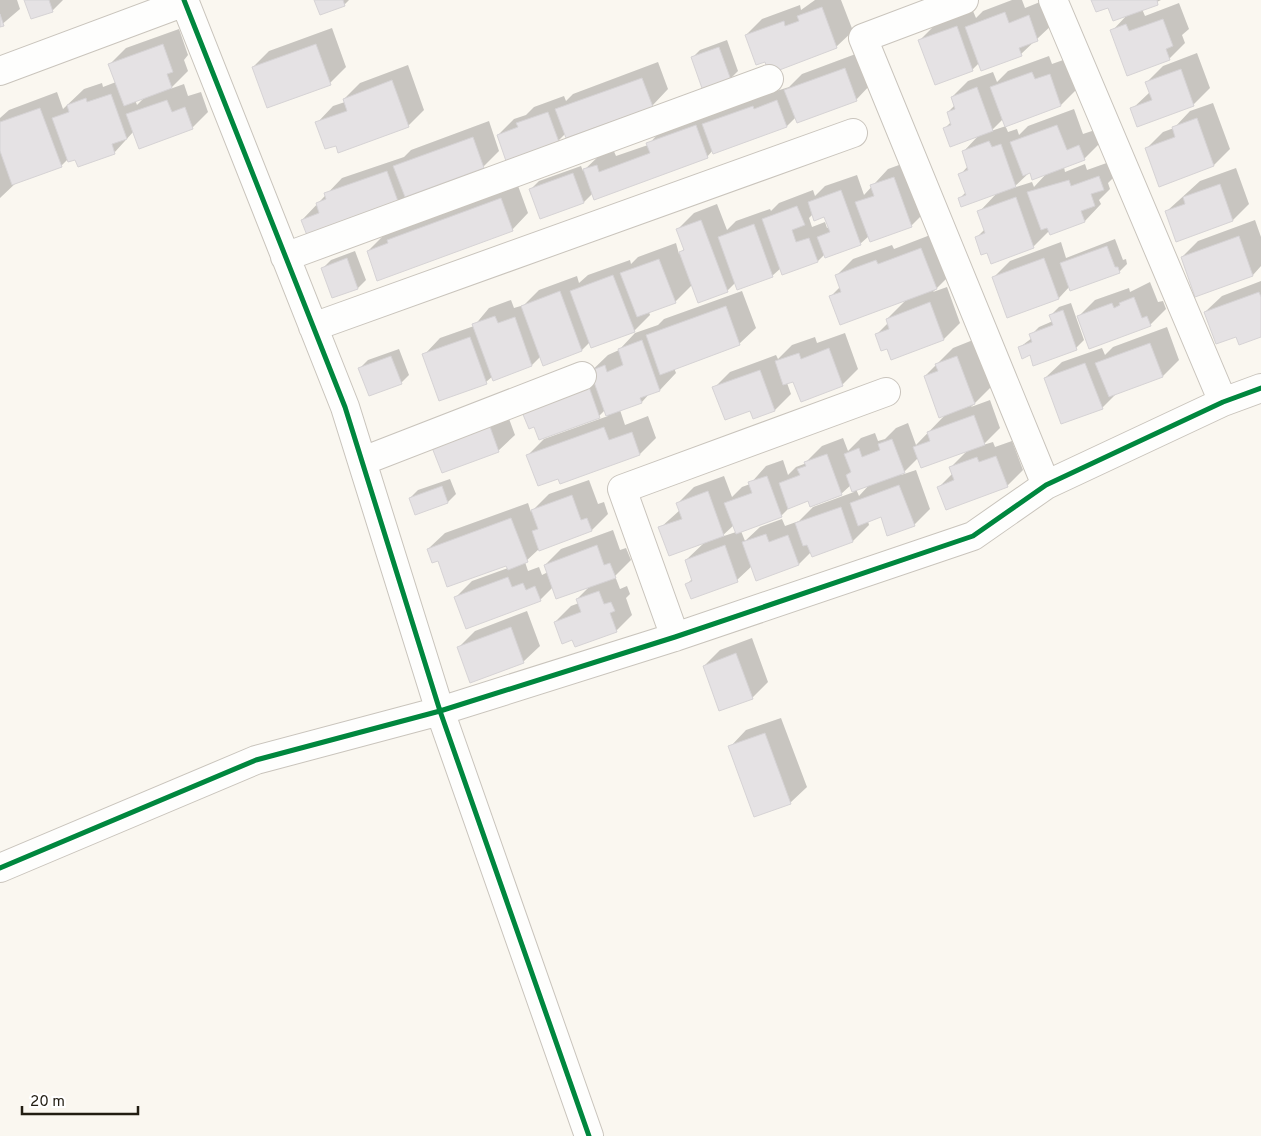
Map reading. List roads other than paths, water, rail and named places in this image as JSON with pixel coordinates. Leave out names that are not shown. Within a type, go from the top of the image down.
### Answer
[{"type":"street","points":[[964,0],[863,38],[1046,485]]},
{"type":"street","points":[[1053,0],[1223,402]]},
{"type":"street","points":[[0,71],[185,1],[363,460],[440,711],[589,1136]]},
{"type":"street","points":[[285,257],[769,79]]},
{"type":"street","points":[[313,327],[852,133]]},
{"type":"street","points":[[363,460],[582,376]]},
{"type":"street","points":[[0,868],[256,760],[440,711],[675,637],[973,536],[1046,485],[1223,402],[1261,388]]},
{"type":"street","points":[[675,637],[622,489],[886,392]]}]
